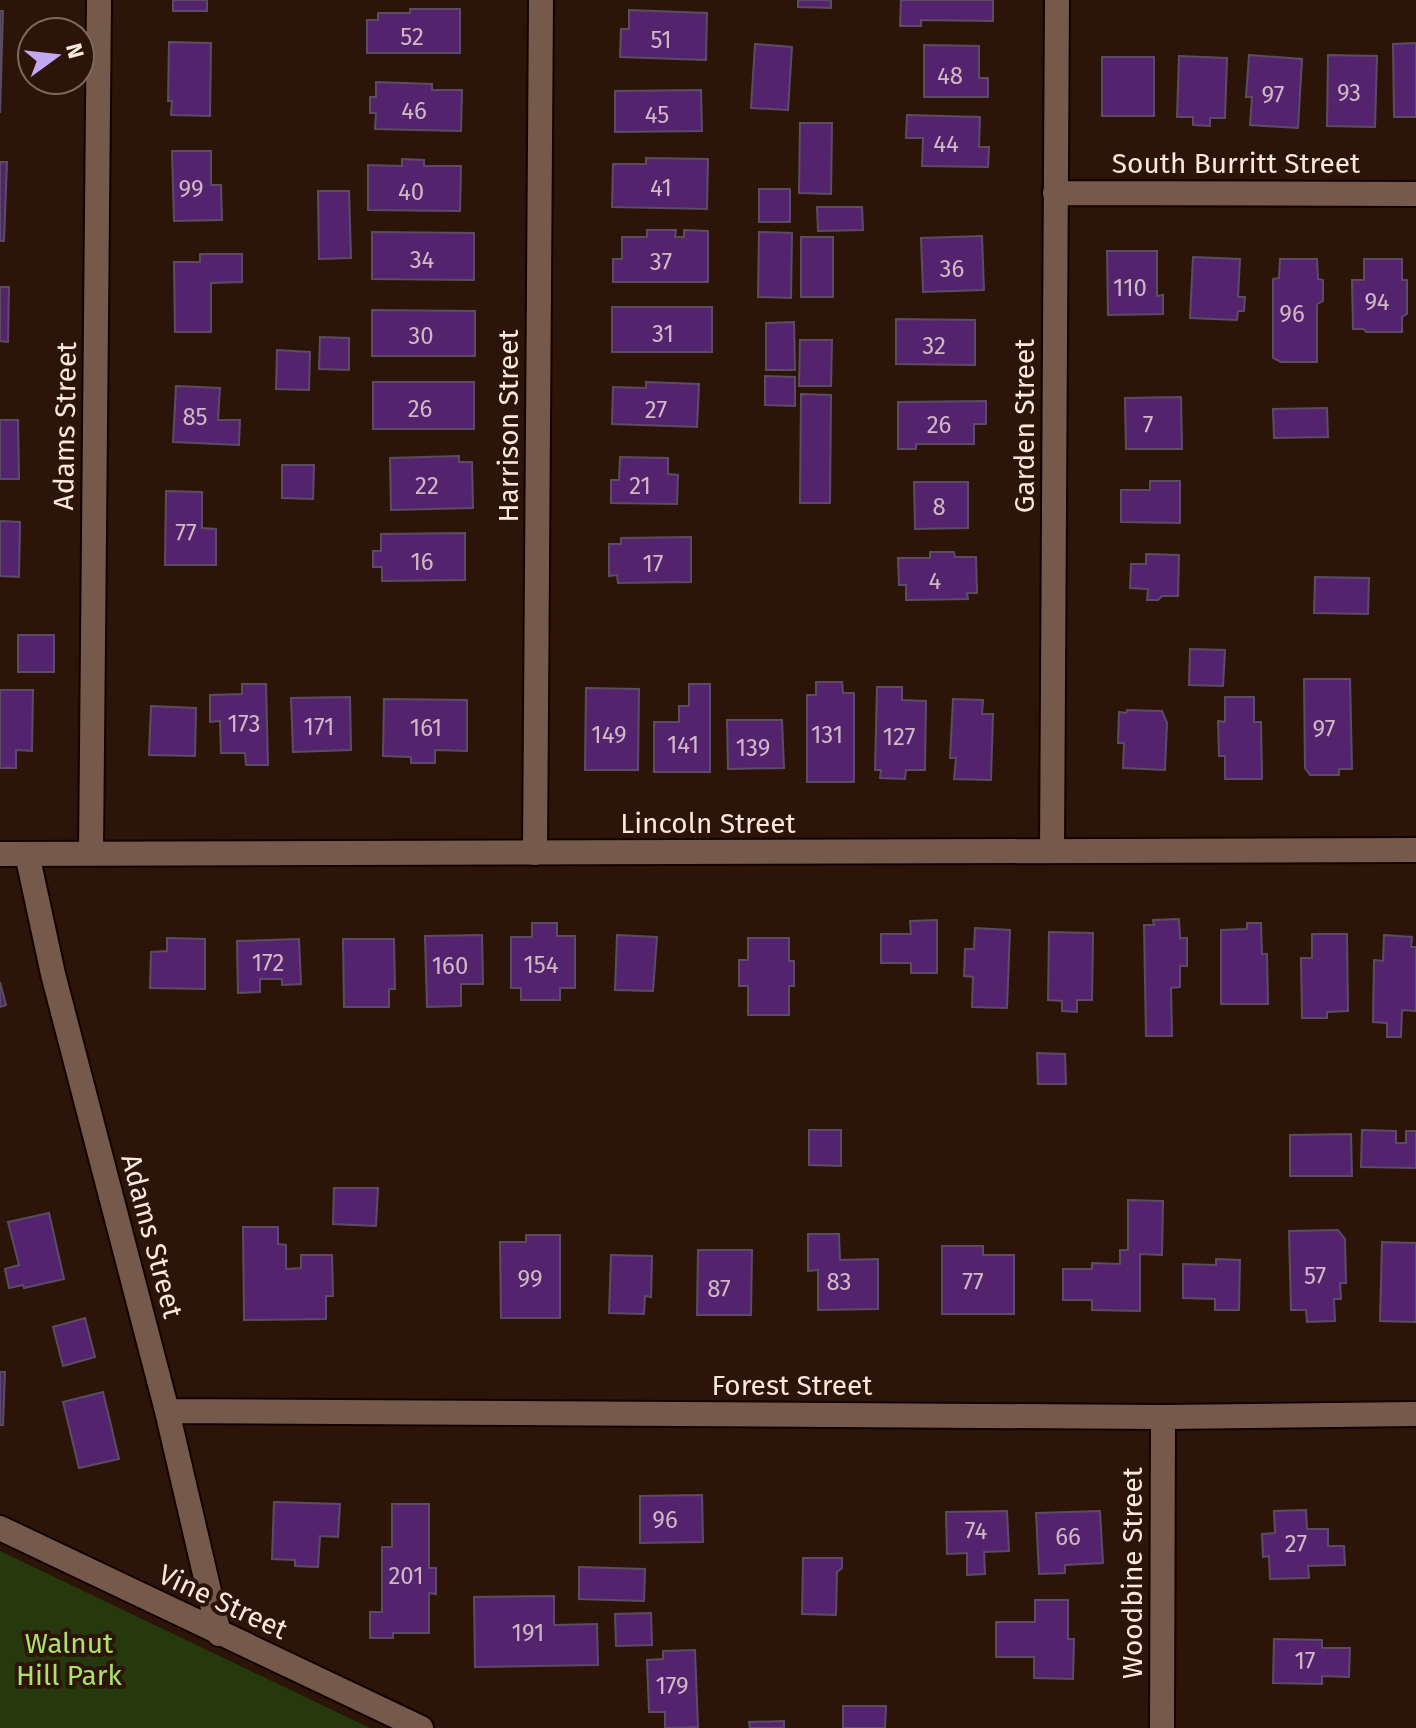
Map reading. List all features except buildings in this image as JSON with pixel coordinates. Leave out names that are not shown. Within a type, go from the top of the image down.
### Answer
[{"type":"street","name":"Adams Street","points":[[91,853],[99,0]]},
{"type":"street","name":"Harrison Street","points":[[535,853],[541,0]]},
{"type":"street","name":"Garden Street","points":[[1052,851],[1057,0]]},
{"type":"street","name":"South Burritt Street","points":[[1055,193],[1416,194]]},
{"type":"street","name":"Lincoln Street","points":[[0,854],[1416,850]]},
{"type":"street","name":"Adams Street","points":[[27,854],[53,974],[167,1411],[219,1634]]},
{"type":"street","name":"Forest Street","points":[[167,1411],[1163,1417],[1416,1414]]},
{"type":"street","name":"Woodbine Street","points":[[1162,1728],[1163,1417]]},
{"type":"street","name":"Vine Street","points":[[0,1528],[421,1728]]},
{"type":"green space","name":"Walnut Hill Park","points":[[0,1551],[370,1728],[0,1728]]}]
